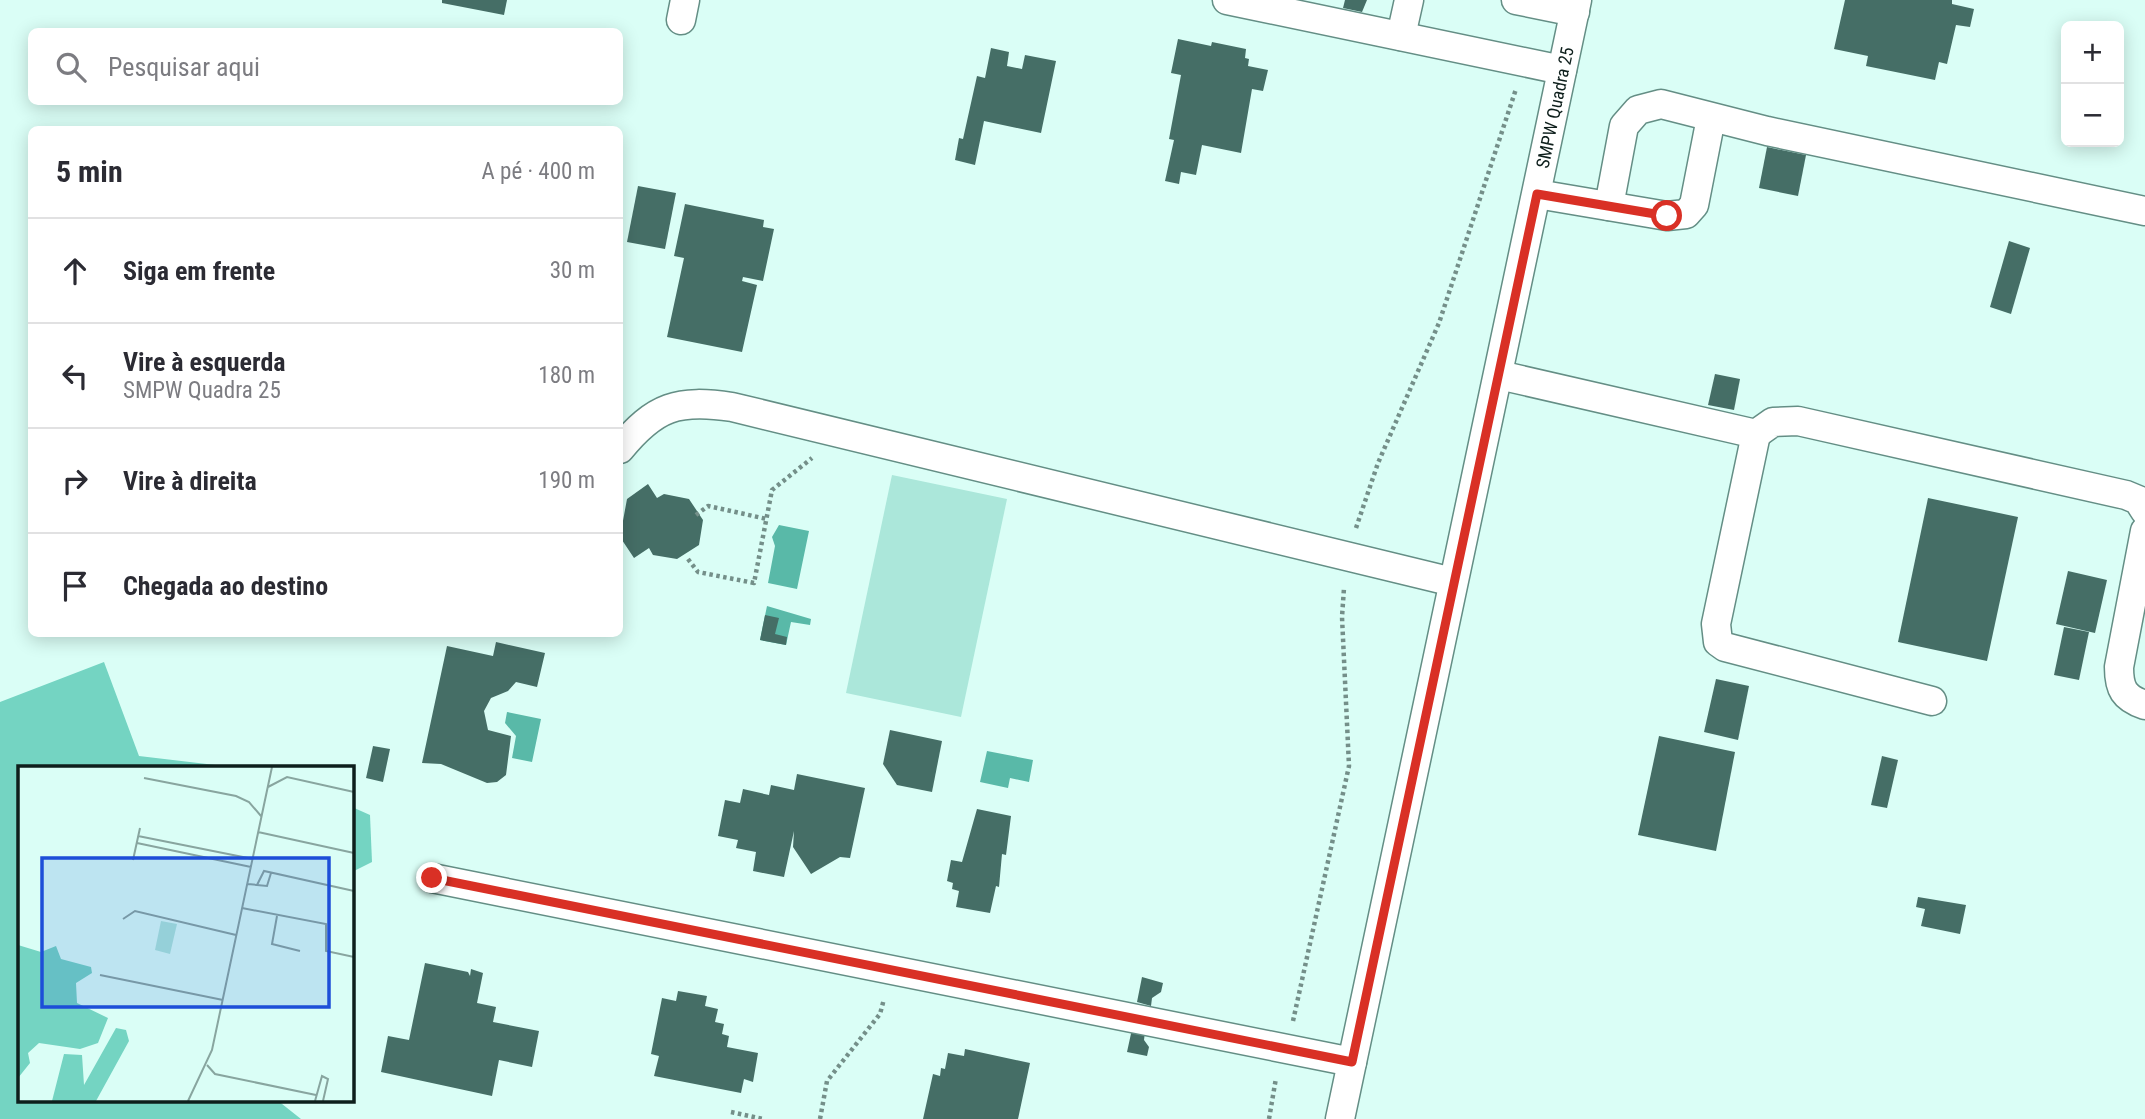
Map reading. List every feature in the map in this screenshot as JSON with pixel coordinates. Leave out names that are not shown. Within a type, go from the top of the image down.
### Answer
[{"type":"street","points":[[1227,0],[1562,70]]},
{"type":"street","points":[[1401,36],[1409,0]]},
{"type":"street","points":[[1516,0],[1576,6]]},
{"type":"street","name":"SMPW Quadra 25","points":[[1340,1119],[1576,6]]},
{"type":"street","points":[[1609,206],[1624,126],[1638,110],[1661,104],[1711,118],[2145,211]]},
{"type":"street","points":[[1537,194],[1678,216],[1691,210],[1711,118]]},
{"type":"street","points":[[1499,375],[1756,433]]},
{"type":"street","points":[[623,445],[632,434],[662,410],[698,402],[732,407],[1453,582]]},
{"type":"street","points":[[1932,701],[1725,647],[1718,642],[1716,624],[1756,433],[1773,422],[1798,421],[2126,495],[2138,500],[2145,511]]},
{"type":"street","points":[[2145,531],[2119,667],[2120,688],[2126,696],[2145,705]]},
{"type":"street","points":[[432,878],[1352,1062]]},
{"type":"path","points":[[1269,1119],[1281,1049],[1292,1027],[1349,766],[1342,617],[1346,557],[1378,463],[1439,323],[1524,62]]},
{"type":"path","points":[[688,559],[698,572],[754,583],[772,490],[843,434]]},
{"type":"path","points":[[696,515],[709,506],[766,519]]},
{"type":"path","points":[[820,1119],[827,1081],[880,1014],[891,971]]},
{"type":"path","points":[[731,1112],[763,1119]]},
{"type":"shaded area","points":[[892,475],[1007,499],[961,717],[846,693]]},
{"type":"shaded area","points":[[779,525],[809,531],[797,589],[768,583],[775,546],[772,537]]},
{"type":"shaded area","points":[[767,606],[811,619],[810,625],[791,622],[786,645],[760,640]]},
{"type":"shaded area","points":[[104,662],[139,756],[224,766],[18,766],[18,1102],[280,1102],[301,1119],[0,1119],[0,702]]},
{"type":"shaded area","points":[[507,712],[541,719],[532,762],[512,758],[516,736],[505,723]]},
{"type":"shaded area","points":[[987,751],[1033,760],[1029,782],[1010,778],[1008,788],[980,782]]},
{"type":"shaded area","points":[[354,808],[370,815],[372,862],[354,871]]},
{"type":"building","points":[[442,0],[507,0],[504,15],[442,3]]},
{"type":"building","points":[[1345,0],[1367,0],[1362,12],[1343,8]]},
{"type":"building","points":[[1845,0],[1952,0],[1952,4],[1974,9],[1970,27],[1956,25],[1947,64],[1939,62],[1935,80],[1866,66],[1868,56],[1834,49]]},
{"type":"building","points":[[1178,39],[1211,46],[1212,42],[1246,49],[1248,66],[1268,70],[1263,91],[1252,89],[1241,153],[1202,145],[1196,175],[1181,172],[1179,184],[1165,181],[1174,140],[1169,139],[1181,75],[1171,73]]},
{"type":"building","points":[[991,48],[1009,52],[1007,66],[1022,69],[1025,55],[1056,61],[1041,133],[984,121],[975,165],[955,160],[959,138],[963,139],[977,76],[985,78]]},
{"type":"building","points":[[1767,147],[1806,155],[1798,196],[1759,188]]},
{"type":"building","points":[[638,186],[676,193],[665,249],[627,242]]},
{"type":"building","points":[[685,204],[764,220],[763,227],[774,229],[763,281],[743,277],[742,281],[757,285],[742,352],[667,337],[684,258],[674,256]]},
{"type":"building","points":[[2009,241],[2030,248],[2011,314],[1990,307]]},
{"type":"building","points":[[1715,374],[1740,379],[1734,410],[1708,405]]},
{"type":"building","points":[[648,484],[657,498],[664,494],[689,499],[703,520],[699,545],[677,559],[653,555],[649,548],[634,558],[623,542],[627,499]]},
{"type":"building","points":[[1928,498],[2018,517],[1987,661],[1898,642]]},
{"type":"building","points":[[2068,571],[2107,580],[2095,633],[2056,624]]},
{"type":"building","points":[[765,615],[779,618],[775,634],[787,637],[786,645],[760,640]]},
{"type":"building","points":[[2064,627],[2089,632],[2079,680],[2054,675]]},
{"type":"building","points":[[496,642],[545,653],[537,687],[516,682],[508,691],[491,698],[484,711],[488,730],[511,736],[506,775],[497,782],[487,783],[441,764],[422,763],[447,646],[493,656]]},
{"type":"building","points":[[1716,679],[1749,686],[1738,740],[1704,732]]},
{"type":"building","points":[[890,730],[942,741],[932,792],[897,785],[883,764]]},
{"type":"building","points":[[1659,736],[1735,752],[1716,851],[1638,835]]},
{"type":"building","points":[[373,746],[390,749],[383,782],[366,778]]},
{"type":"building","points":[[1882,756],[1898,760],[1887,808],[1871,805]]},
{"type":"building","points":[[797,774],[865,788],[850,858],[840,857],[811,874],[793,847],[794,831],[784,877],[753,871],[756,852],[736,848],[738,840],[718,836],[725,800],[740,803],[743,789],[769,795],[771,785],[794,790]]},
{"type":"building","points":[[977,809],[1011,816],[1006,855],[1002,854],[999,887],[996,886],[990,913],[956,907],[959,891],[952,889],[953,883],[947,881],[951,860],[962,862]]},
{"type":"building","points":[[1918,897],[1966,905],[1960,934],[1921,926],[1925,909],[1916,907]]},
{"type":"building","points":[[425,963],[468,972],[470,976],[471,969],[483,973],[477,1003],[496,1007],[493,1022],[539,1031],[532,1067],[499,1060],[492,1096],[381,1072],[388,1036],[409,1040]]},
{"type":"building","points":[[1142,977],[1163,983],[1161,992],[1152,998],[1151,1006],[1137,1002]]},
{"type":"building","points":[[678,991],[707,996],[705,1006],[718,1009],[715,1022],[724,1024],[722,1034],[729,1036],[727,1047],[758,1053],[753,1082],[744,1079],[741,1093],[654,1076],[659,1056],[651,1054],[662,998],[676,1001]]},
{"type":"building","points":[[1132,1029],[1145,1032],[1144,1040],[1149,1047],[1147,1056],[1127,1052]]},
{"type":"building","points":[[965,1049],[1030,1063],[1018,1119],[923,1119],[933,1074],[940,1076],[941,1068],[945,1069],[948,1053],[964,1056]]},
{"type":"route","points":[[432,878],[1352,1062],[1537,194],[1667,216]]}]
